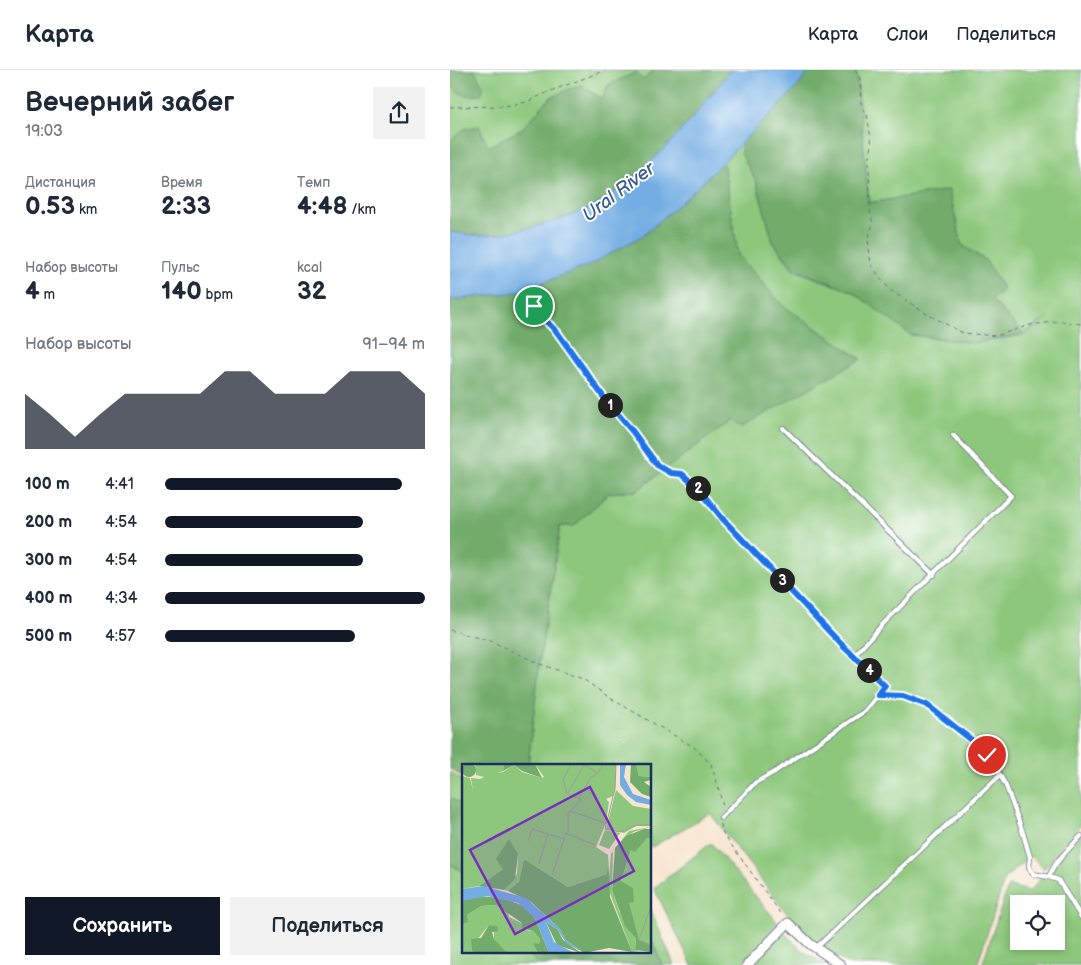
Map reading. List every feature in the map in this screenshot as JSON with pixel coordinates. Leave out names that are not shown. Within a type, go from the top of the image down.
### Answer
[{"type":"street","points":[[747,965],[788,923],[816,948],[841,965]]},
{"type":"lane","points":[[783,428],[934,575]]},
{"type":"lane","points":[[854,656],[882,625],[1011,496],[953,435]]},
{"type":"lane","points":[[682,474],[698,488],[722,518],[885,686],[865,711],[784,766],[755,783],[721,818]]},
{"type":"lane","points":[[878,695],[903,696],[927,705],[978,745],[1000,775],[1022,830],[1030,858],[1029,867],[1033,874],[1058,880],[1081,918]]},
{"type":"lane","points":[[816,948],[1000,775]]},
{"type":"lane","points":[[1048,877],[1051,870],[1081,836]]},
{"type":"path","points":[[450,107],[505,106],[527,102],[606,70]]},
{"type":"path","points":[[855,70],[860,79],[861,105],[867,114],[872,145],[869,162],[872,223],[868,240],[872,264],[890,290],[927,314],[963,333],[996,336],[1030,325],[1061,321],[1081,324]]},
{"type":"path","points":[[534,306],[536,311],[557,332],[600,392],[657,465],[671,473],[682,474]]},
{"type":"path","points":[[450,630],[493,642],[540,664],[583,678],[610,698],[694,747],[711,764],[723,806],[721,818],[722,832],[788,923]]},
{"type":"green space","points":[[450,70],[655,70],[643,81],[603,99],[582,86],[550,98],[522,129],[488,147],[464,130],[450,141]]},
{"type":"green space","points":[[450,70],[474,70],[483,86],[482,94],[469,95],[458,92],[452,84]]},
{"type":"green space","points":[[655,70],[731,70],[683,128],[647,166],[627,183],[587,209],[549,223],[500,234],[471,235],[450,232],[450,141],[464,129],[479,126],[488,147],[522,129],[550,98],[568,89],[582,86],[602,99],[608,85],[636,72],[643,80]]},
{"type":"green space","points":[[810,70],[856,70],[869,203],[949,190],[962,245],[985,260],[1004,290],[991,299],[1024,334],[974,343],[911,335],[853,292],[794,269],[773,242],[756,181],[741,153],[742,141],[798,86]]},
{"type":"green space","points":[[856,70],[1081,70],[1081,825],[1044,869],[1031,856],[1005,878],[977,965],[850,965],[815,944],[795,924],[710,813],[651,846],[651,764],[528,764],[540,658],[560,526],[574,526],[609,493],[636,491],[731,420],[861,359],[782,305],[738,255],[723,161],[742,141],[741,153],[756,181],[773,242],[794,270],[853,292],[911,335],[974,343],[1025,335],[1048,317],[1024,334],[991,299],[1004,290],[985,260],[962,245],[949,190],[869,203]]},
{"type":"green space","points":[[723,161],[738,255],[782,305],[861,359],[740,428],[731,420],[636,491],[609,493],[574,526],[560,526],[540,658],[528,764],[462,764],[462,777],[450,769],[450,300],[518,292],[590,265],[645,234],[698,187]]},
{"type":"green space","points":[[450,772],[462,781],[462,805],[450,798]]},
{"type":"green space","points":[[450,798],[462,805],[462,871],[450,864]]},
{"type":"green space","points":[[1081,833],[1081,965],[982,965],[1008,886],[1030,891]]},
{"type":"green space","points":[[711,843],[778,923],[741,965],[692,965],[654,888]]},
{"type":"green space","points":[[450,864],[462,871],[462,952],[526,952],[539,965],[450,965]]},
{"type":"green space","points":[[651,910],[674,965],[662,965],[651,938]]},
{"type":"green space","points":[[783,932],[803,951],[826,965],[753,965]]},
{"type":"green space","points":[[651,938],[662,965],[539,965],[526,952],[651,952]]},
{"type":"water","name":"Ural River","points":[[731,70],[810,70],[798,86],[698,187],[645,234],[590,265],[518,292],[450,300],[450,232],[471,235],[500,234],[549,223],[587,209],[627,183],[647,166],[683,128]]},
{"type":"route","points":[[534,306],[536,311],[557,332],[595,386],[657,465],[671,473],[682,474],[698,488],[722,518],[841,644],[885,686],[878,695],[903,696],[927,705],[978,745],[987,755]]}]
